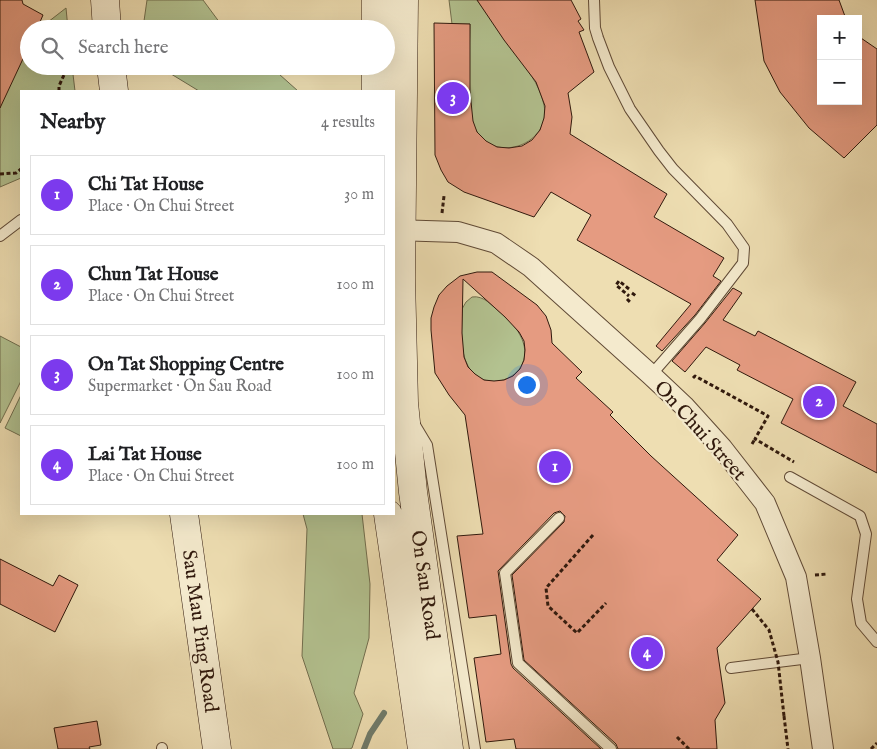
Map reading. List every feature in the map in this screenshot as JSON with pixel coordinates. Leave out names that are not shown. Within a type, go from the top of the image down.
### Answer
[{"type":"main road","points":[[105,0],[106,20]]},
{"type":"main road","points":[[376,0],[376,20]]},
{"type":"main road","name":"On Sau Road","points":[[404,0],[398,230],[404,403],[413,492],[448,749]]},
{"type":"main road","points":[[112,75],[114,90]]},
{"type":"main road","points":[[376,75],[376,90]]},
{"type":"main road","name":"Sau Mau Ping Road","points":[[184,515],[218,749]]},
{"type":"main road","name":"On Sau Road","points":[[388,515],[422,749]]},
{"type":"street","name":"On Chui Street","points":[[398,230],[458,232],[496,243],[531,267],[651,375],[684,406],[722,448],[765,503],[796,577],[823,749]]},
{"type":"lane","points":[[594,0],[598,38],[609,67],[630,109],[668,163],[727,224],[744,248],[743,263],[700,320],[651,375]]},
{"type":"lane","points":[[0,236],[20,221]]},
{"type":"lane","points":[[404,403],[427,445],[475,749]]},
{"type":"lane","points":[[790,477],[860,516],[866,534],[858,599],[861,623],[877,642]]},
{"type":"lane","points":[[559,518],[505,572],[518,663],[611,749]]},
{"type":"lane","points":[[731,668],[810,658]]},
{"type":"path","points":[[59,90],[64,75]]},
{"type":"path","points":[[0,174],[16,173],[20,170]]},
{"type":"path","points":[[629,289],[619,281],[616,285],[629,296],[631,303]]},
{"type":"path","points":[[629,296],[636,296]]},
{"type":"path","points":[[693,378],[695,376],[768,416],[752,444]]},
{"type":"path","points":[[755,439],[795,463]]},
{"type":"path","points":[[593,535],[546,588],[548,606],[577,633],[606,603]]},
{"type":"path","points":[[752,609],[769,630],[778,662],[788,749]]},
{"type":"path","points":[[677,737],[689,749]]},
{"type":"path","points":[[871,749],[877,743]]},
{"type":"green space","points":[[147,0],[203,0],[218,20],[144,20]]},
{"type":"green space","points":[[449,0],[477,0],[536,83],[544,105],[544,119],[539,130],[531,139],[520,145],[508,148],[496,146],[485,141],[476,130],[472,120],[469,93],[470,24],[452,24]]},
{"type":"green space","points":[[66,8],[67,20],[51,20]]},
{"type":"green space","points":[[20,44],[20,75],[73,75],[75,90],[20,90],[20,178],[0,187],[0,59]]},
{"type":"green space","points":[[173,75],[280,75],[297,90],[197,90]]},
{"type":"green space","points":[[472,297],[484,299],[501,313],[518,332],[525,348],[523,362],[515,373],[504,380],[491,381],[478,377],[465,360],[462,338],[462,309]]},
{"type":"green space","points":[[0,336],[20,346],[20,383],[0,423]]},
{"type":"green space","points":[[20,397],[20,436],[5,428]]},
{"type":"green space","points":[[303,515],[362,515],[370,584],[369,638],[354,693],[363,714],[352,748],[350,749],[333,749],[302,656],[307,529]]},
{"type":"building","points":[[0,0],[22,0],[23,4],[43,15],[41,20],[20,20],[20,65],[0,108]]},
{"type":"building","points":[[477,0],[571,0],[581,19],[578,21],[584,30],[579,32],[594,72],[568,93],[572,117],[570,134],[667,194],[654,217],[724,258],[713,276],[721,281],[695,315],[662,351],[656,346],[691,304],[577,240],[591,215],[551,192],[534,217],[464,192],[448,182],[441,170],[435,155],[434,23],[470,24],[470,92],[473,121],[477,132],[486,141],[497,147],[522,146],[532,140],[540,130],[544,118],[545,106],[536,82]]},
{"type":"building","points":[[755,0],[839,0],[845,15],[817,15],[817,105],[862,105],[862,39],[877,49],[877,125],[844,158],[809,128],[780,92],[764,61]]},
{"type":"building","points":[[477,272],[492,272],[537,305],[546,316],[551,330],[552,343],[582,372],[576,378],[613,412],[610,415],[651,456],[738,535],[717,560],[761,599],[717,648],[725,703],[715,720],[717,749],[618,749],[616,744],[524,660],[512,575],[564,522],[565,516],[560,511],[554,513],[498,571],[511,664],[513,668],[601,749],[516,749],[514,739],[486,742],[474,658],[501,654],[496,615],[469,618],[457,536],[483,534],[465,415],[435,373],[431,330],[431,318],[439,295],[460,276]],"holes":[[[463,279],[519,332],[524,341],[524,360],[520,369],[513,376],[504,380],[484,380],[468,367],[464,357],[462,333]]]},
{"type":"building","points":[[733,288],[742,293],[723,320],[755,336],[758,331],[856,382],[843,406],[877,424],[877,473],[781,423],[793,399],[737,370],[740,365],[706,347],[685,372],[672,361]]},
{"type":"building","points":[[0,559],[53,586],[59,575],[78,585],[55,632],[0,604]]},
{"type":"building","points":[[97,721],[101,745],[89,747],[90,749],[58,749],[54,728]]},
{"type":"waterway","points":[[364,749],[370,734],[384,713]]},
{"type":"place","name":"On Tat Shopping Centre","points":[[453,98]]},
{"type":"place","name":"Chun Tat House","points":[[819,402]]},
{"type":"place","name":"Chi Tat House","points":[[555,467]]},
{"type":"place","name":"Lai Tat House","points":[[647,653]]}]
